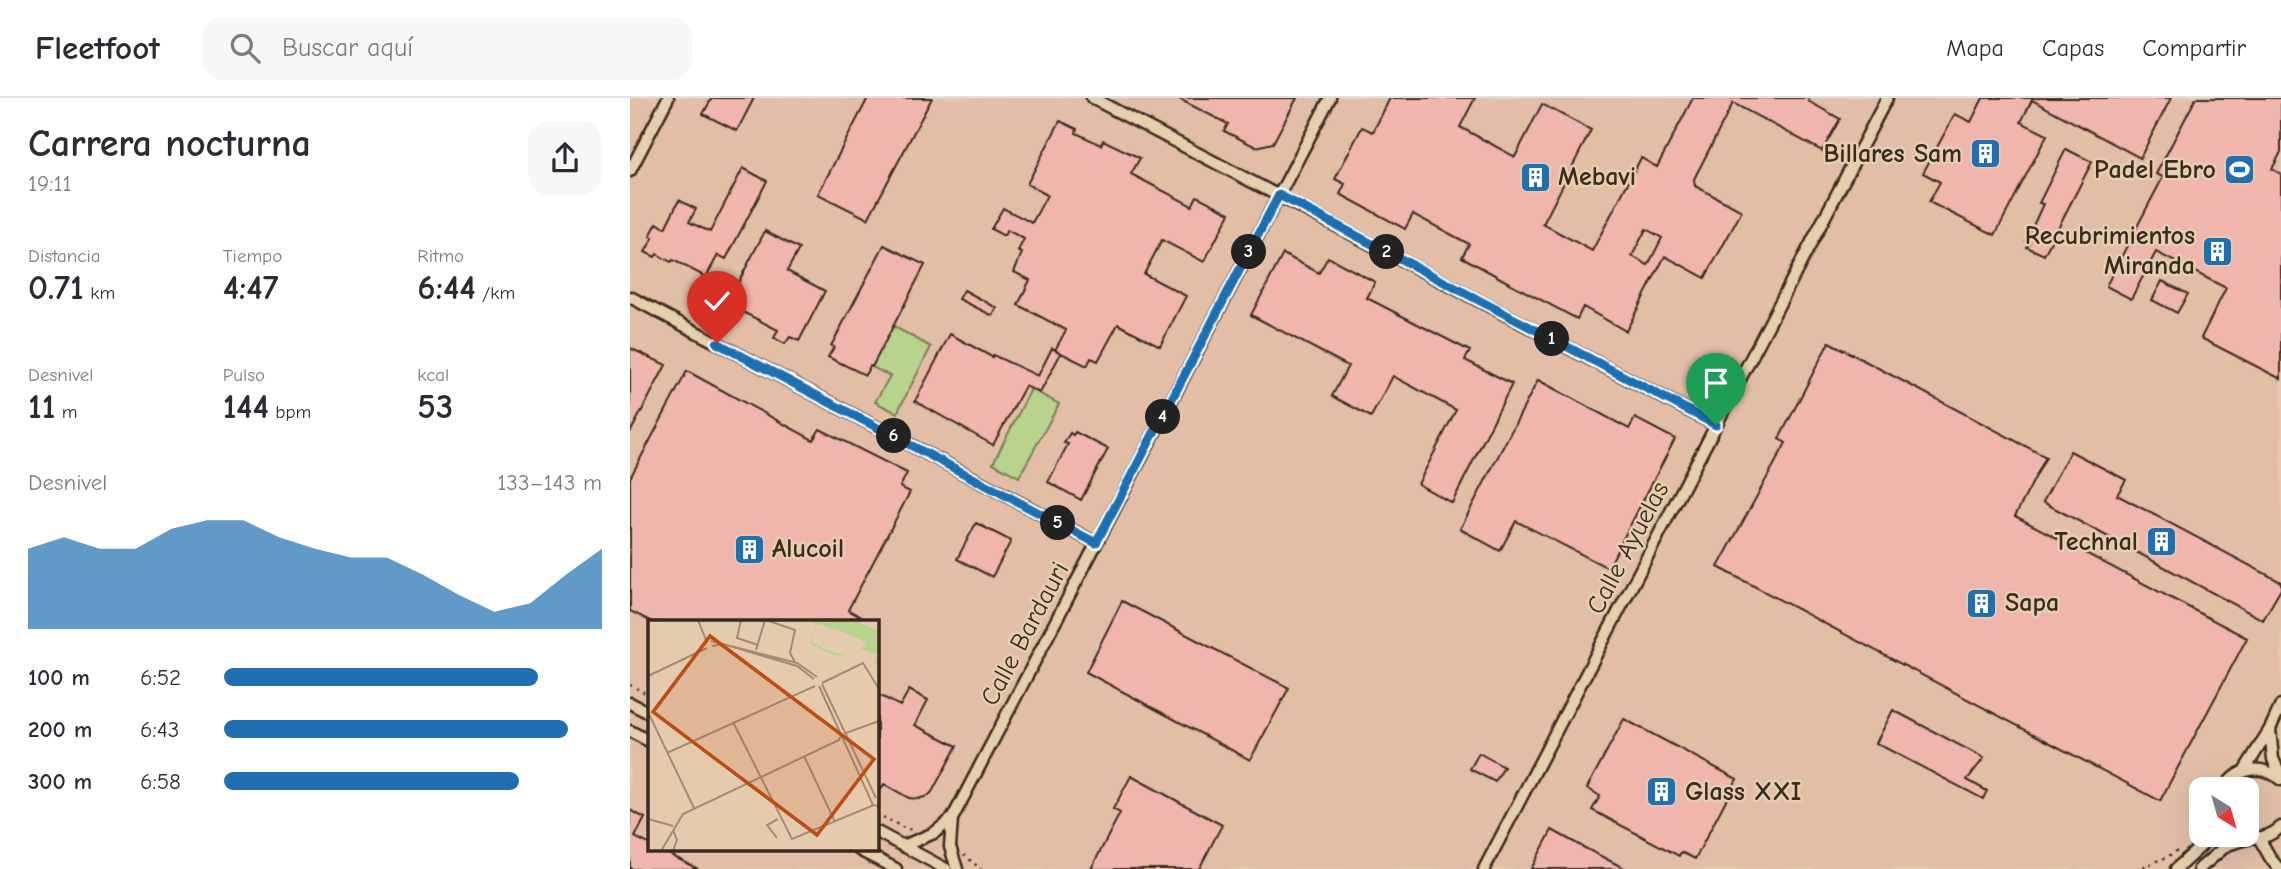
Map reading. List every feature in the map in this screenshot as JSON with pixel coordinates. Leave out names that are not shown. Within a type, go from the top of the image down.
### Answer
[{"type":"street","points":[[630,171],[668,98]]},
{"type":"street","points":[[1092,98],[1716,425]]},
{"type":"street","name":"Calle Bardauri","points":[[957,869],[950,848],[952,819],[1330,98]]},
{"type":"street","name":"Calle Ayuelas","points":[[1484,869],[1887,98]]},
{"type":"street","points":[[630,297],[1096,543]]},
{"type":"street","points":[[630,703],[648,712]]},
{"type":"street","points":[[2244,771],[2270,729],[2281,705]]},
{"type":"street","points":[[2270,729],[2271,747],[2281,778]]},
{"type":"street","points":[[630,731],[648,740]]},
{"type":"street","points":[[2233,777],[2258,768],[2281,778]]},
{"type":"street","name":"Calle Bardauri","points":[[903,846],[934,833],[952,819]]},
{"type":"street","points":[[2259,837],[2268,836],[2281,827]]},
{"type":"street","points":[[878,833],[946,869]]},
{"type":"street","points":[[2259,846],[2279,869]]},
{"type":"street","points":[[2176,869],[2200,847]]},
{"type":"street","points":[[2199,869],[2225,847]]},
{"type":"street","points":[[863,852],[893,868]]},
{"type":"path","points":[[630,685],[648,694]]},
{"type":"path","points":[[2137,869],[2167,857],[2184,846]]},
{"type":"shaded area","points":[[630,98],[2281,98],[2281,869],[630,869]]},
{"type":"green space","points":[[893,326],[931,347],[897,413],[875,402],[890,376],[872,367]]},
{"type":"green space","points":[[1031,389],[1059,404],[1019,477],[993,463]]},
{"type":"building","points":[[712,98],[754,98],[737,131],[703,114]]},
{"type":"building","points":[[868,98],[932,98],[868,219],[818,194]]},
{"type":"building","points":[[1177,98],[1297,98],[1273,143],[1256,147],[1224,131],[1228,124]]},
{"type":"building","points":[[1390,98],[1475,98],[1460,127],[1515,157],[1542,104],[1591,130],[1543,224],[1592,251],[1641,158],[1657,167],[1693,98],[1810,98],[1808,101],[1840,119],[1822,151],[1733,103],[1694,179],[1695,186],[1742,211],[1705,278],[1665,256],[1626,331],[1583,307],[1577,319],[1511,284],[1462,257],[1469,244],[1413,214],[1405,229],[1340,194],[1345,184],[1335,179],[1362,127],[1373,132]],"holes":[[[1646,229],[1662,238],[1648,265],[1632,256]]]},
{"type":"building","name":"Billares Sam","points":[[1983,98],[2171,98],[2140,158],[2032,100],[2021,122],[2047,135],[1995,235],[1929,202],[1940,182],[1923,173],[1955,114],[1971,122]]},
{"type":"building","points":[[2196,98],[2281,98],[2281,152],[2272,169],[2281,174],[2281,379],[2201,338],[2226,288],[2156,252],[2131,299],[2106,286],[2163,177],[2156,174]]},
{"type":"building","points":[[1060,121],[1077,129],[1076,133],[1101,145],[1103,140],[1140,158],[1131,174],[1192,206],[1197,196],[1230,213],[1204,262],[1162,240],[1144,274],[1186,296],[1160,346],[1118,324],[1098,361],[1091,358],[1087,366],[1055,350],[1066,330],[1018,305],[1030,280],[1014,272],[1022,253],[1018,251],[1024,239],[1007,230],[1004,236],[991,229],[1003,208],[1032,223],[1047,195],[1027,184]]},
{"type":"building","points":[[2066,149],[2092,162],[2044,255],[2027,247],[2030,243],[2026,241],[2043,204],[2039,203]]},
{"type":"building","points":[[743,168],[767,181],[726,259],[718,255],[706,277],[673,260],[671,262],[657,254],[655,257],[645,252],[657,223],[665,228],[679,200],[696,209],[689,222],[710,232]]},
{"type":"building","points":[[765,231],[799,249],[787,271],[825,291],[799,341],[790,337],[785,344],[774,338],[778,330],[727,304]]},
{"type":"building","points":[[884,245],[925,265],[872,367],[870,366],[865,375],[828,357],[834,347],[831,346]]},
{"type":"building","points":[[1283,254],[1319,273],[1328,257],[1375,282],[1367,298],[1470,351],[1465,360],[1512,384],[1452,503],[1418,484],[1456,410],[1393,376],[1371,417],[1332,396],[1348,366],[1251,315]]},
{"type":"building","points":[[2162,281],[2188,294],[2177,313],[2152,300]]},
{"type":"building","points":[[964,290],[997,308],[993,316],[959,299]]},
{"type":"building","points":[[950,334],[992,357],[993,355],[1038,376],[1052,348],[1061,353],[1040,393],[1025,386],[993,445],[915,401]]},
{"type":"building","name":"Sapa","points":[[1829,342],[2046,457],[2015,516],[2247,638],[2160,801],[1718,567],[1786,443],[1779,439]]},
{"type":"building","points":[[630,348],[666,365],[630,433]]},
{"type":"building","name":"Alucoil","points":[[687,371],[813,440],[820,429],[907,473],[900,487],[910,492],[848,610],[867,620],[648,620],[630,611],[630,478]]},
{"type":"building","points":[[1538,380],[1629,429],[1635,418],[1675,439],[1608,568],[1516,521],[1500,551],[1460,529]]},
{"type":"building","points":[[1075,432],[1108,449],[1081,500],[1048,482],[1068,444],[1064,443],[1070,433],[1073,435]]},
{"type":"building","name":"Technal","points":[[2070,451],[2126,480],[2117,495],[2281,582],[2281,589],[2263,620],[2043,502]]},
{"type":"building","points":[[976,523],[1011,541],[992,577],[957,559]]},
{"type":"building","points":[[1122,601],[1289,688],[1250,760],[1086,672]]},
{"type":"building","points":[[909,690],[928,700],[915,725],[957,746],[932,792],[918,799],[909,798],[884,784],[878,795],[878,695],[900,706]]},
{"type":"building","points":[[1893,710],[1984,758],[1967,780],[1987,791],[1983,799],[1876,743]]},
{"type":"building","name":"Glass XXI","points":[[1624,719],[1737,779],[1695,859],[1681,852],[1679,856],[1592,810],[1600,796],[1587,788]]},
{"type":"building","points":[[1479,753],[1504,767],[1495,782],[1470,769]]},
{"type":"building","points":[[1131,776],[1222,825],[1199,869],[1091,869],[1120,813],[1113,809]]},
{"type":"building","points":[[630,810],[645,818],[635,837],[648,844],[648,852],[665,852],[698,869],[630,869]]},
{"type":"building","points":[[1552,830],[1581,846],[1626,869],[1531,869]]},
{"type":"place","name":"Billares Sam","points":[[1985,154]]},
{"type":"place","name":"Padel Ebro","points":[[2239,170]]},
{"type":"place","name":"Mebavi","points":[[1535,177]]},
{"type":"place","name":"Recubrimientos Miranda","points":[[2218,251]]},
{"type":"place","name":"Technal","points":[[2161,542]]},
{"type":"place","name":"Alucoil","points":[[749,549]]},
{"type":"place","name":"Sapa","points":[[1982,603]]},
{"type":"place","name":"Glass XXI","points":[[1662,792]]},
{"type":"route","points":[[717,343],[1096,543],[1279,195],[1716,425]]}]
